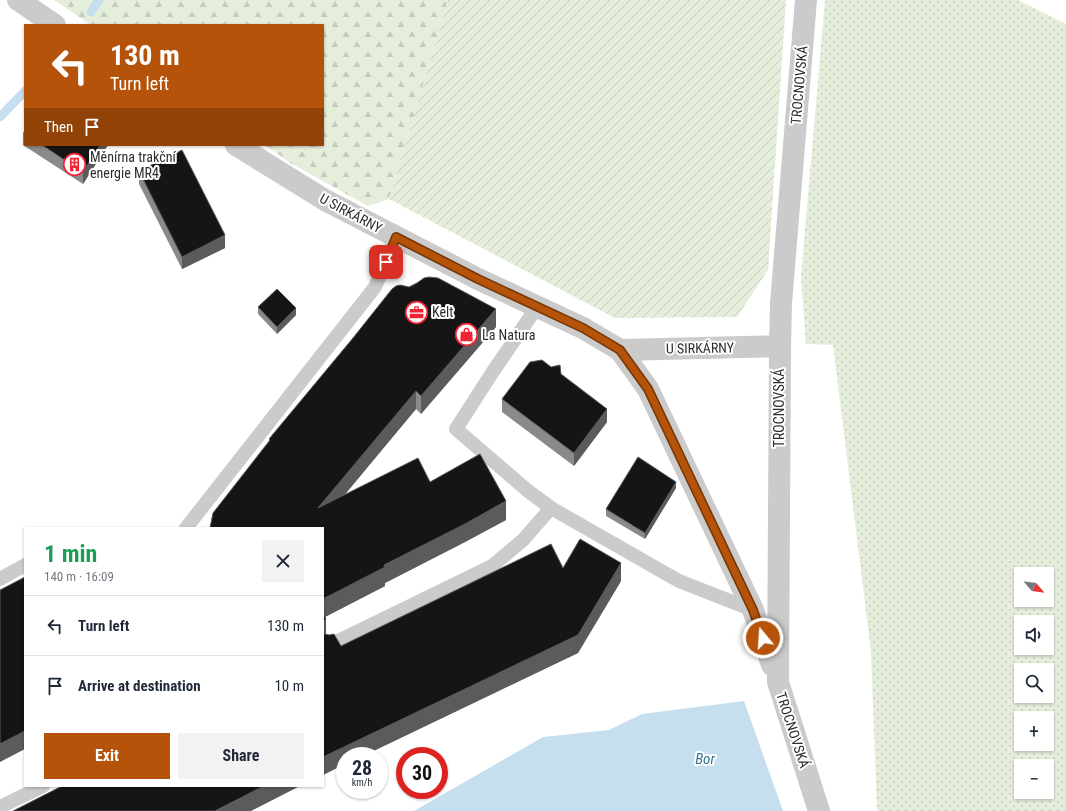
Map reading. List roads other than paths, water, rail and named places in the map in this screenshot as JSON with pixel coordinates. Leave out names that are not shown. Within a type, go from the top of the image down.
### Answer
[{"type":"street","points":[[18,0],[54,24]]},
{"type":"street","name":"TROCNOVSKÁ","points":[[806,0],[781,303],[778,682],[820,811]]},
{"type":"street","name":"U SIRKÁRNY","points":[[238,146],[325,200],[478,279],[583,328],[620,350],[648,389],[753,610],[778,682]]},
{"type":"street","name":"U SIRKÁRNY","points":[[620,350],[780,346]]},
{"type":"lane","points":[[187,527],[375,287],[396,237]]},
{"type":"lane","points":[[537,307],[456,429],[528,491],[551,508],[679,580],[753,610]]},
{"type":"lane","points":[[330,645],[492,566],[523,540],[551,508]]},
{"type":"lane","points":[[0,579],[24,566]]},
{"type":"lane","points":[[0,807],[41,787]]},
{"type":"water","name":"Bor","points":[[744,701],[783,811],[414,811],[435,799],[448,799],[448,791],[543,737],[609,730],[642,714]]},
{"type":"waterway","points":[[91,12],[99,0]]},
{"type":"waterway","points":[[0,117],[24,92]]},
{"type":"place","name":"Měnírna trakční energie MR4","points":[[74,165]]},
{"type":"place","name":"Kelt","points":[[417,312]]},
{"type":"place","name":"La Natura","points":[[467,335]]}]
